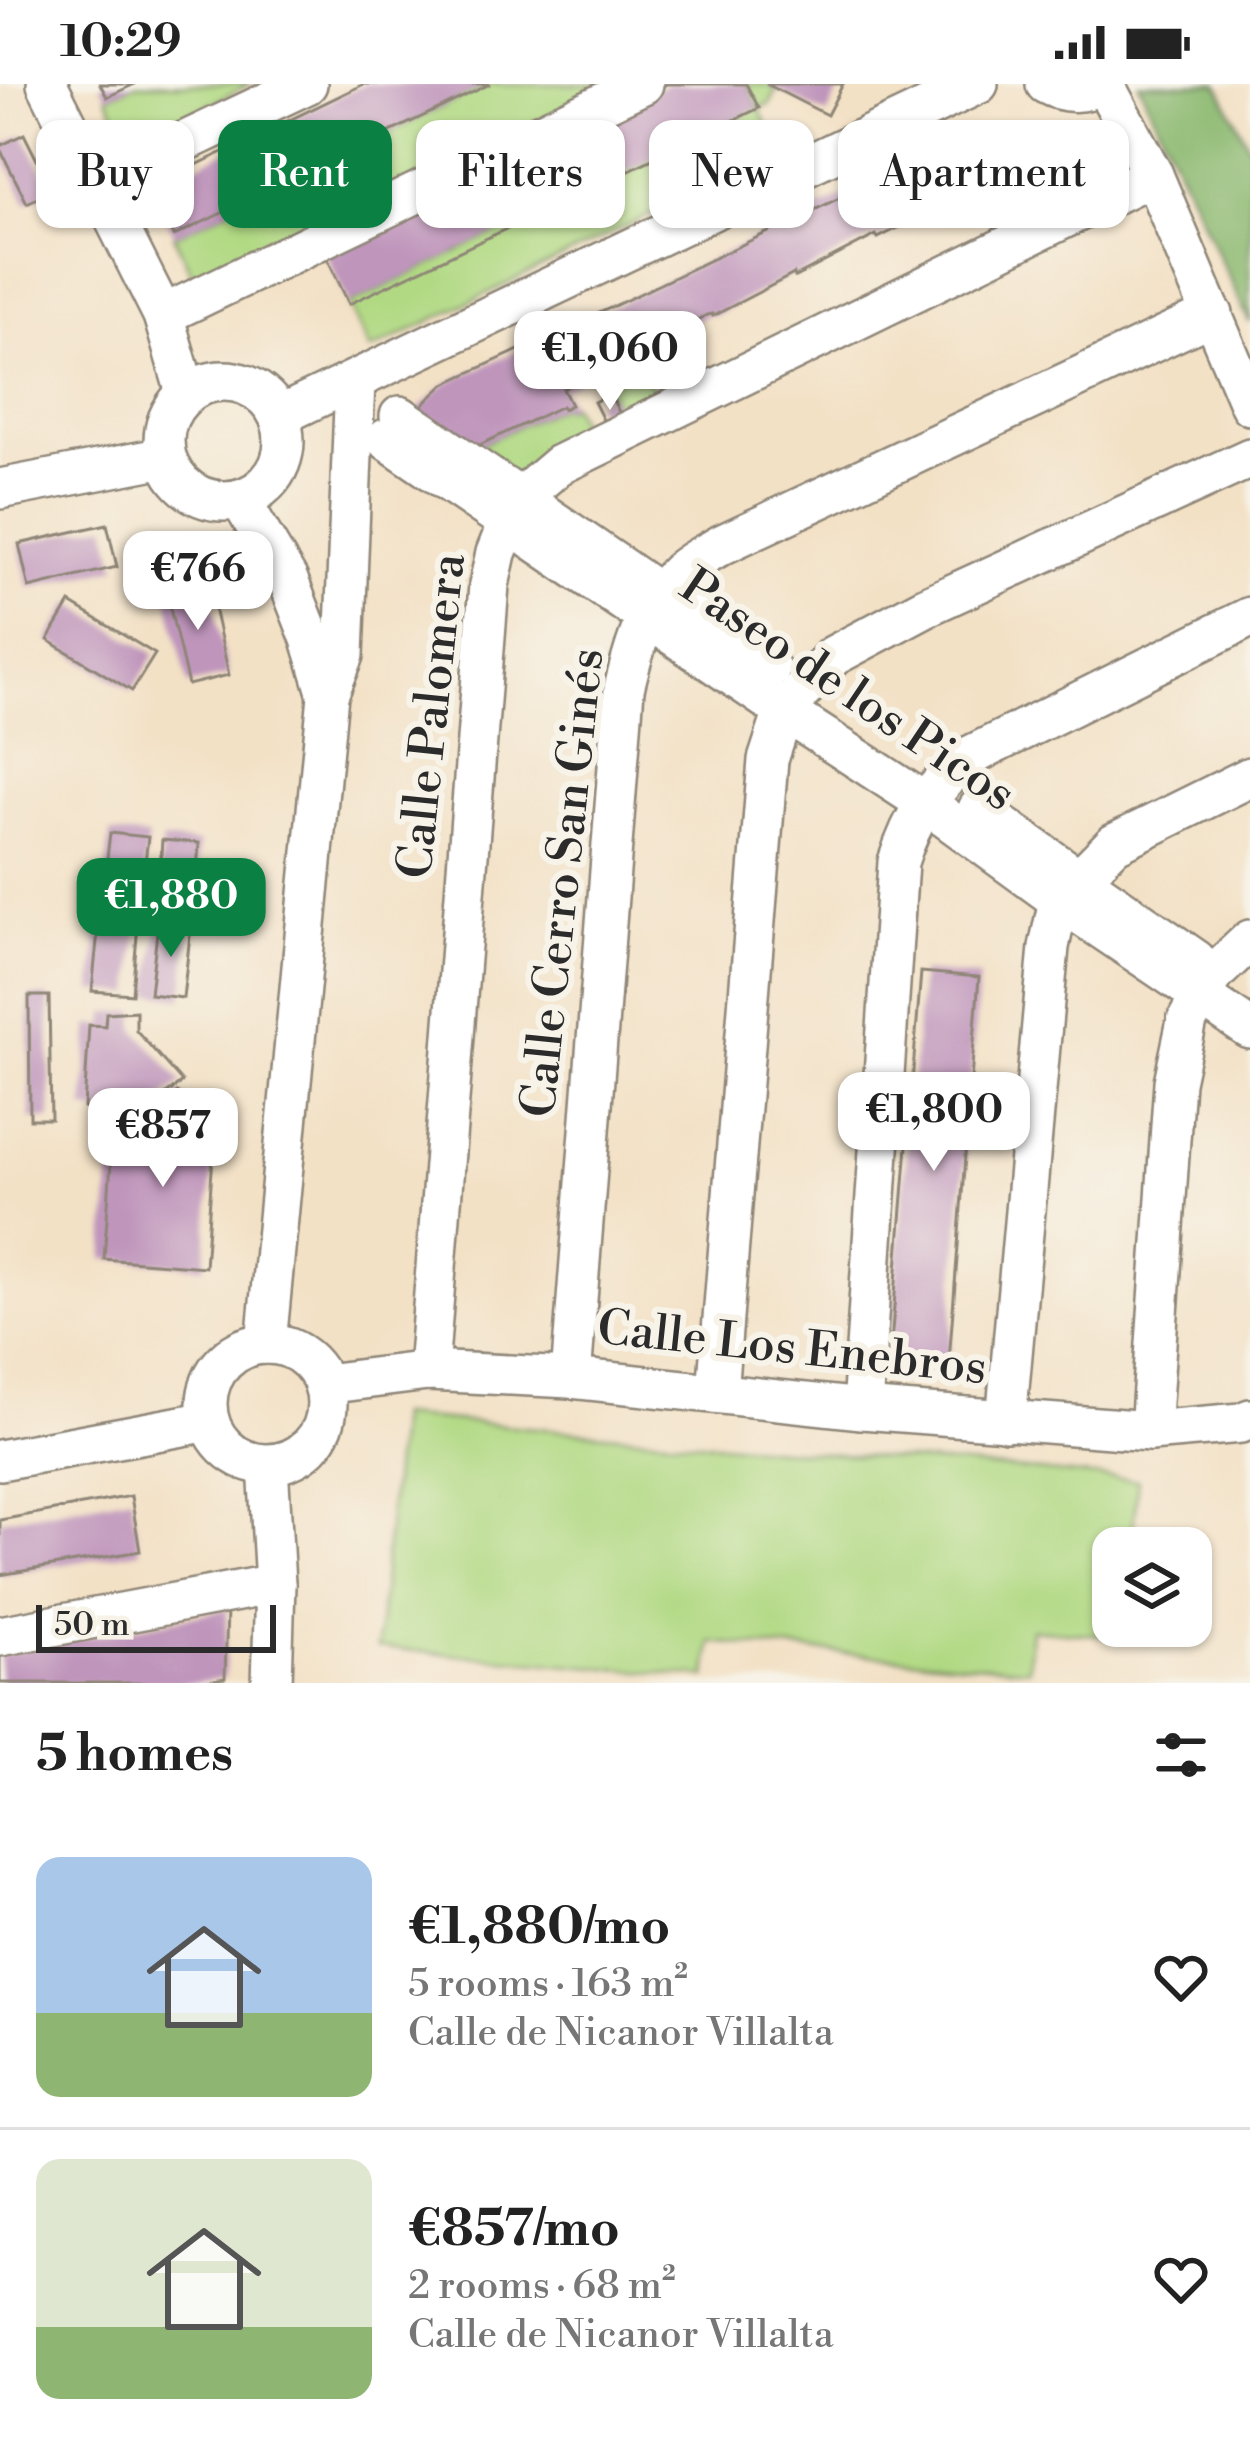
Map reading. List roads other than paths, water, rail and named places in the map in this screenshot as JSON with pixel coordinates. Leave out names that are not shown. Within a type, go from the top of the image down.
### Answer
[{"type":"street","points":[[47,84],[65,120]]},
{"type":"street","points":[[194,137],[307,84]]},
{"type":"street","points":[[163,315],[644,84]]},
{"type":"street","points":[[901,84],[926,84]]},
{"type":"street","points":[[279,416],[978,84]]},
{"type":"street","points":[[1046,84],[1068,92],[1104,84],[1154,175],[1250,405]]},
{"type":"street","points":[[516,510],[559,465],[1154,175]]},
{"type":"street","points":[[120,228],[163,315],[186,393]]},
{"type":"street","name":"Calle Cerro San Ginés","points":[[571,1378],[624,689],[635,645],[655,605],[682,568],[722,544],[1213,314]]},
{"type":"street","points":[[239,381],[269,400],[279,416],[282,457],[259,491],[221,502],[202,498],[172,474],[163,440],[166,422],[186,393],[202,384],[239,381]]},
{"type":"street","points":[[266,1343],[328,695],[344,655],[355,381]]},
{"type":"street","name":"Paseo de los Picos","points":[[393,428],[1208,984],[1250,1029]]},
{"type":"street","points":[[0,489],[165,457]]},
{"type":"street","points":[[717,1393],[768,760],[793,701],[832,656],[925,607],[1250,458]]},
{"type":"street","points":[[239,499],[288,580],[328,695]]},
{"type":"street","name":"Calle Palomera","points":[[428,1371],[489,585],[496,553],[516,510]]},
{"type":"street","points":[[862,1409],[898,862],[909,827],[932,792],[968,757],[1250,617]]},
{"type":"street","points":[[1006,1421],[1048,947],[1070,890],[1114,844],[1250,777]]},
{"type":"street","points":[[1150,1432],[1174,1082],[1187,1022],[1208,984],[1250,940]]},
{"type":"street","name":"Paseo de los Picos","points":[[1208,984],[1250,997]]},
{"type":"street","points":[[266,1343],[299,1353],[324,1384],[325,1421],[317,1438],[287,1461],[268,1465],[231,1453],[217,1439],[209,1421],[210,1386],[229,1357],[244,1348],[266,1343]]},
{"type":"street","name":"Calle Los Enebros","points":[[324,1384],[428,1371],[571,1378],[862,1409],[1150,1432],[1250,1419]]},
{"type":"street","points":[[0,1460],[209,1421]]},
{"type":"street","points":[[268,1465],[275,1584],[272,1683]]},
{"type":"street","points":[[0,1636],[275,1584]]}]
